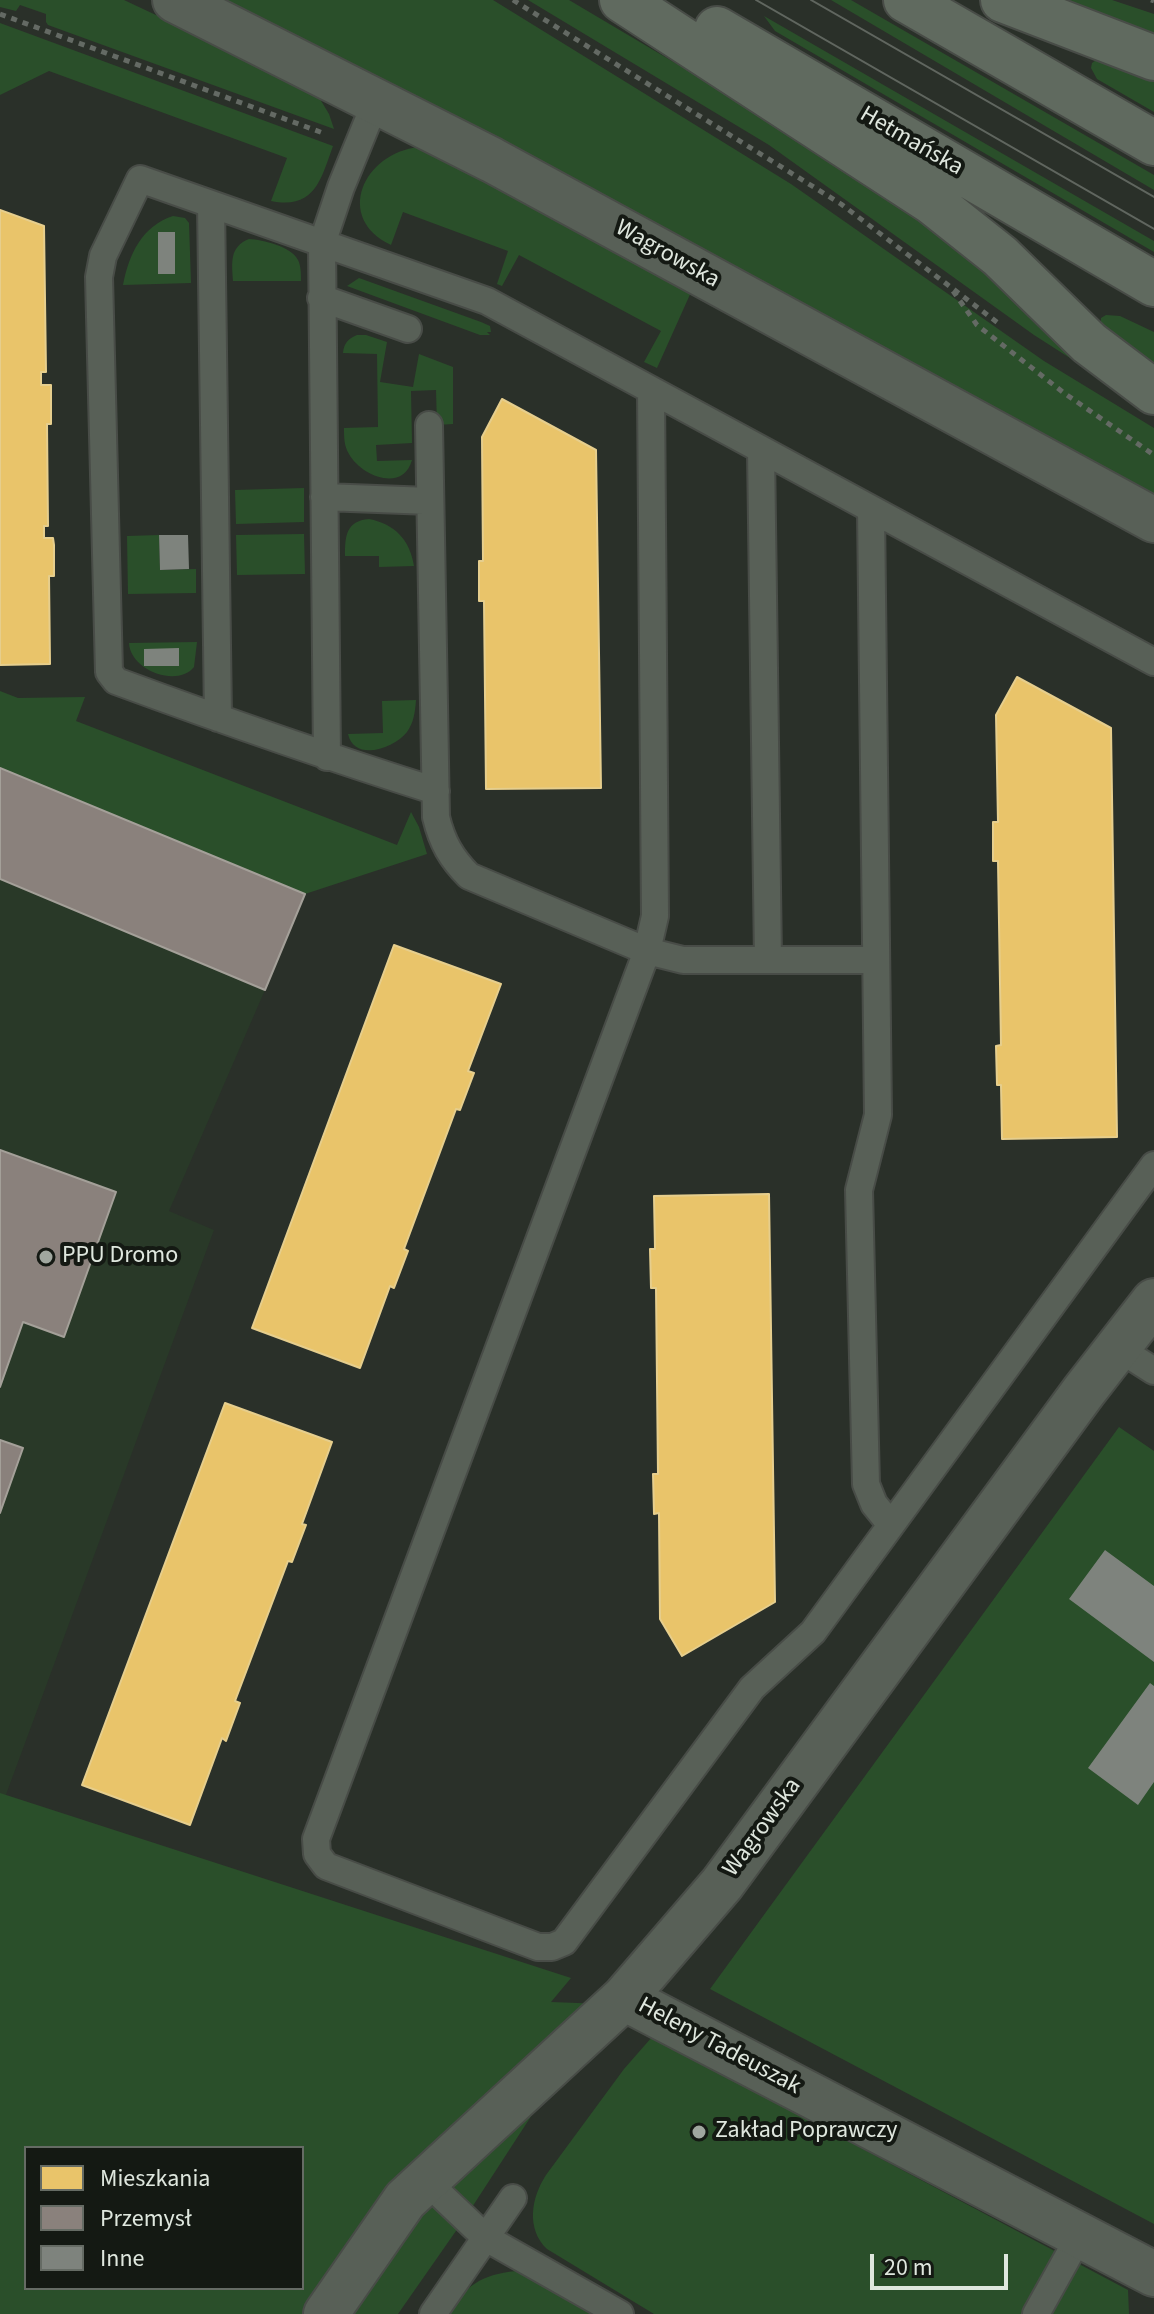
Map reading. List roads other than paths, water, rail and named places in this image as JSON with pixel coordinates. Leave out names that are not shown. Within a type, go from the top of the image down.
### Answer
[{"type":"street","name":"Wagrowska","points":[[175,0],[506,167],[1154,520]]},
{"type":"street","points":[[622,0],[932,202],[1000,256],[1089,343],[1154,392]]},
{"type":"street","name":"Hetmańska","points":[[668,0],[1154,284]]},
{"type":"street","points":[[906,0],[1154,143]]},
{"type":"street","points":[[1003,0],[1154,58]]},
{"type":"street","name":"Wagrowska","points":[[326,2314],[405,2200],[624,1998],[722,1884],[1154,1301]]},
{"type":"street","name":"Heleny Tadeuszak","points":[[624,1998],[1154,2274]]},
{"type":"lane","points":[[327,757],[322,244],[376,101]]},
{"type":"lane","points":[[436,791],[327,757],[116,681],[109,672],[99,277],[103,256],[140,179],[487,301],[1154,662]]},
{"type":"lane","points":[[211,204],[218,718]]},
{"type":"lane","points":[[321,298],[408,329]]},
{"type":"lane","points":[[651,390],[655,916],[647,951],[316,1839],[317,1854],[326,1866],[538,1947],[552,1947],[564,1942],[752,1688],[813,1632],[1154,1165]]},
{"type":"lane","points":[[429,425],[436,817],[442,839],[453,860],[469,876],[647,951],[683,960],[876,960]]},
{"type":"lane","points":[[761,450],[768,960]]},
{"type":"lane","points":[[324,497],[430,501]]},
{"type":"lane","points":[[871,509],[878,1115],[859,1190],[866,1484],[874,1504],[891,1525]]},
{"type":"lane","points":[[1118,1348],[1154,1371]]},
{"type":"lane","points":[[426,2181],[486,2238],[620,2314]]},
{"type":"lane","points":[[433,2314],[513,2198]]},
{"type":"lane","points":[[1036,2314],[1080,2235]]},
{"type":"tram line","points":[[756,0],[1154,229]]},
{"type":"tram line","points":[[811,0],[1154,197]]},
{"type":"place","name":"PPU Dromo","points":[[46,1257]]},
{"type":"place","name":"Zakład Poprawczy","points":[[699,2132]]}]
